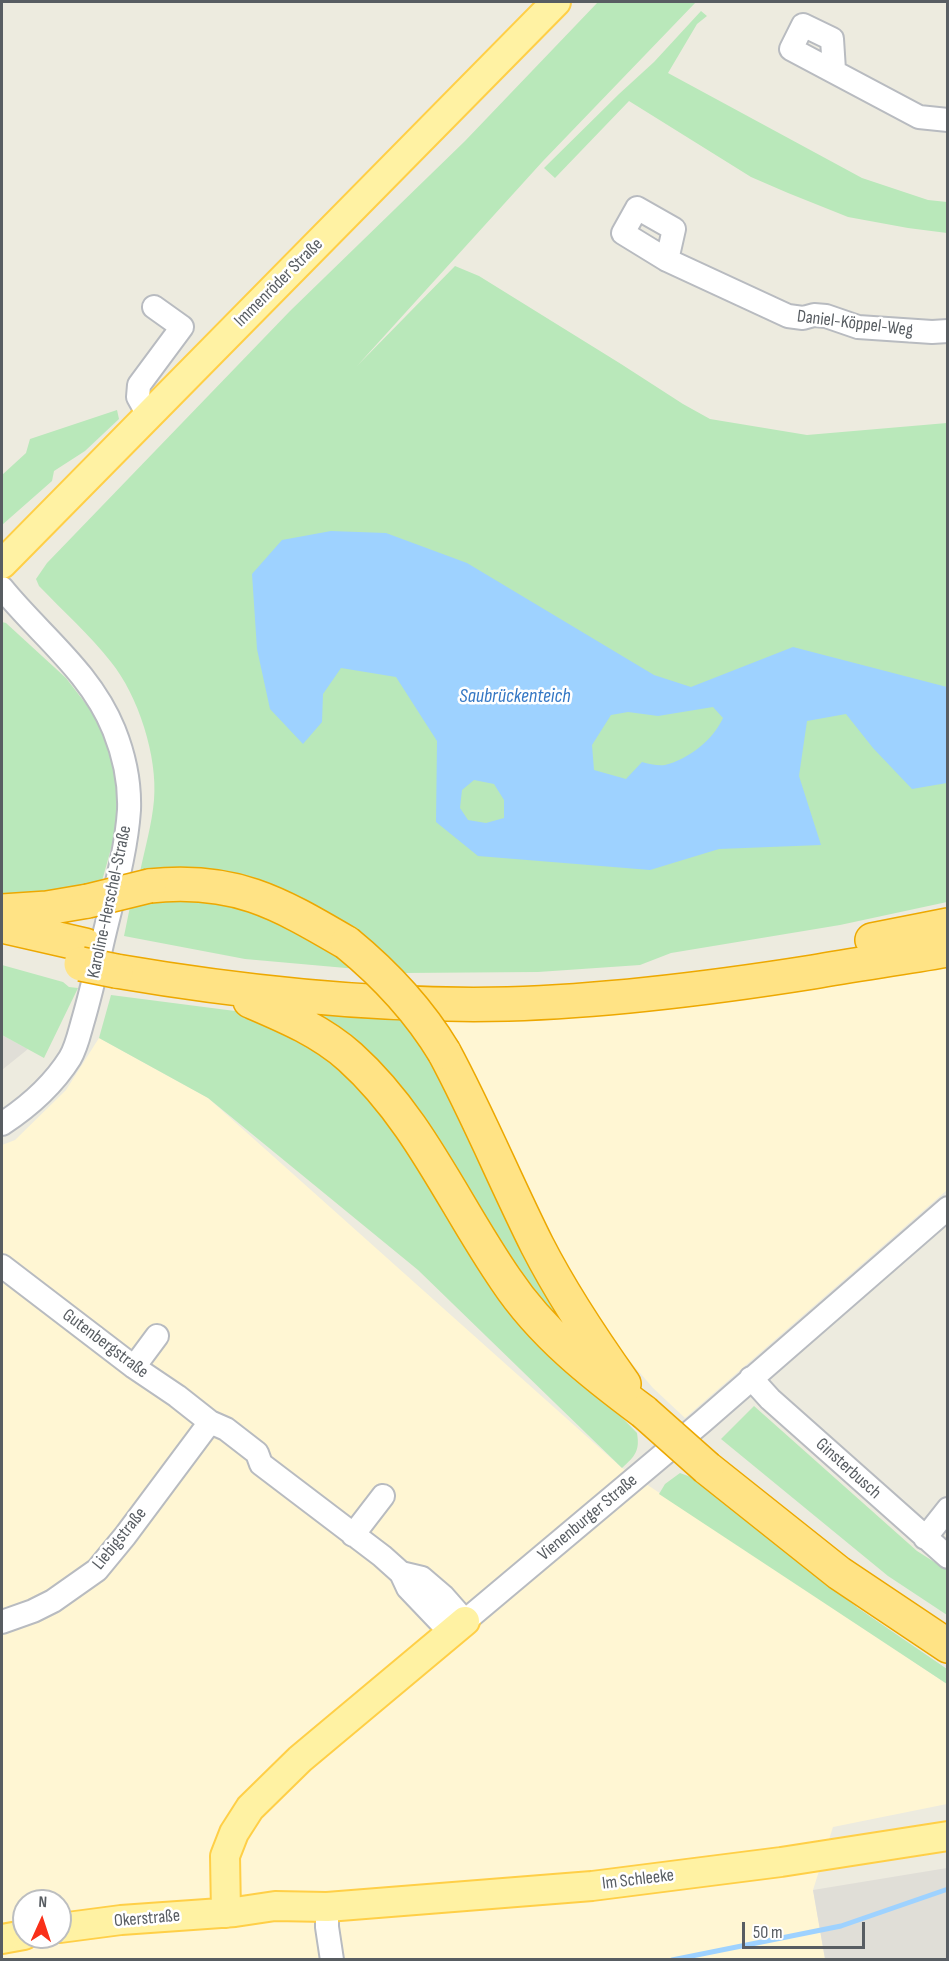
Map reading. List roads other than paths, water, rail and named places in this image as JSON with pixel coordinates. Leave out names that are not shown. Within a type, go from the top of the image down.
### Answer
[{"type":"highway","points":[[2,911],[47,909],[149,886],[192,884],[244,891],[269,900],[347,943],[406,998],[444,1052],[468,1096],[537,1244],[572,1308],[644,1412]]},
{"type":"highway","points":[[2,926],[83,955]]},
{"type":"highway","points":[[118,961],[364,982],[507,984],[625,977],[717,967],[948,926]]},
{"type":"highway","points":[[2,945],[118,961],[220,988],[294,1020],[322,1036],[349,1056],[386,1093],[422,1141],[465,1216],[507,1282],[539,1322],[595,1376],[644,1412],[708,1468],[839,1573],[948,1646]]},
{"type":"highway","points":[[220,988],[389,1003],[508,1004],[618,997],[722,985],[948,950]]},
{"type":"main road","name":"Immenröder Straße","points":[[2,564],[556,2]]},
{"type":"main road","name":"Vienenburger Straße","points":[[230,1912],[234,1833],[250,1808],[300,1759],[457,1627]]},
{"type":"main road","name":"Im Schleeke","points":[[230,1912],[275,1906],[327,1907],[626,1882],[781,1862],[948,1836]]},
{"type":"main road","name":"Okerstraße","points":[[72,1926],[121,1920],[230,1912]]},
{"type":"street","points":[[834,70],[919,117],[948,120]]},
{"type":"street","name":"Daniel-Köppel-Weg","points":[[667,260],[788,316],[803,318],[814,315],[826,316],[858,327],[948,331]]},
{"type":"street","points":[[148,415],[138,397],[140,385],[182,327],[154,307]]},
{"type":"street","name":"Karoline-Herschel-Straße","points":[[2,588],[17,607],[74,664],[103,706],[117,737],[125,768],[129,809],[115,888],[77,1042],[70,1057],[54,1079],[21,1111],[2,1124]]},
{"type":"street","name":"Karoline-Herschel-Straße","points":[[2,602],[12,614],[47,636]]},
{"type":"street","name":"Vienenburger Straße","points":[[457,1627],[751,1378],[825,1305],[948,1208]]},
{"type":"street","name":"Gutenbergstraße","points":[[2,1266],[210,1422],[226,1428],[257,1453],[261,1464],[401,1573],[408,1588],[457,1627]]},
{"type":"street","points":[[134,1367],[157,1336]]},
{"type":"street","name":"Ginsterbusch","points":[[751,1378],[770,1399],[948,1557]]},
{"type":"street","name":"Liebigstraße","points":[[2,1622],[53,1601],[97,1570],[210,1422]]},
{"type":"street","points":[[353,1535],[383,1496]]},
{"type":"street","points":[[925,1538],[948,1509]]},
{"type":"street","points":[[327,1907],[327,1927],[332,1959]]},
{"type":"water","name":"Saubrückenteich","points":[[331,531],[386,533],[467,563],[654,675],[691,687],[793,647],[947,687],[947,783],[912,789],[873,748],[846,714],[807,721],[799,776],[821,845],[719,849],[650,870],[478,856],[436,822],[437,741],[396,677],[341,668],[323,694],[322,722],[303,744],[270,709],[257,649],[252,574],[282,540]],"holes":[[[713,707],[723,718],[719,726],[707,741],[683,758],[665,765],[642,762],[626,779],[594,770],[592,745],[611,715],[628,712],[658,716]],[[474,780],[494,784],[504,800],[504,818],[486,823],[468,820],[460,808],[462,790]]]},
{"type":"waterway","points":[[672,1960],[841,1926],[948,1889]]}]
